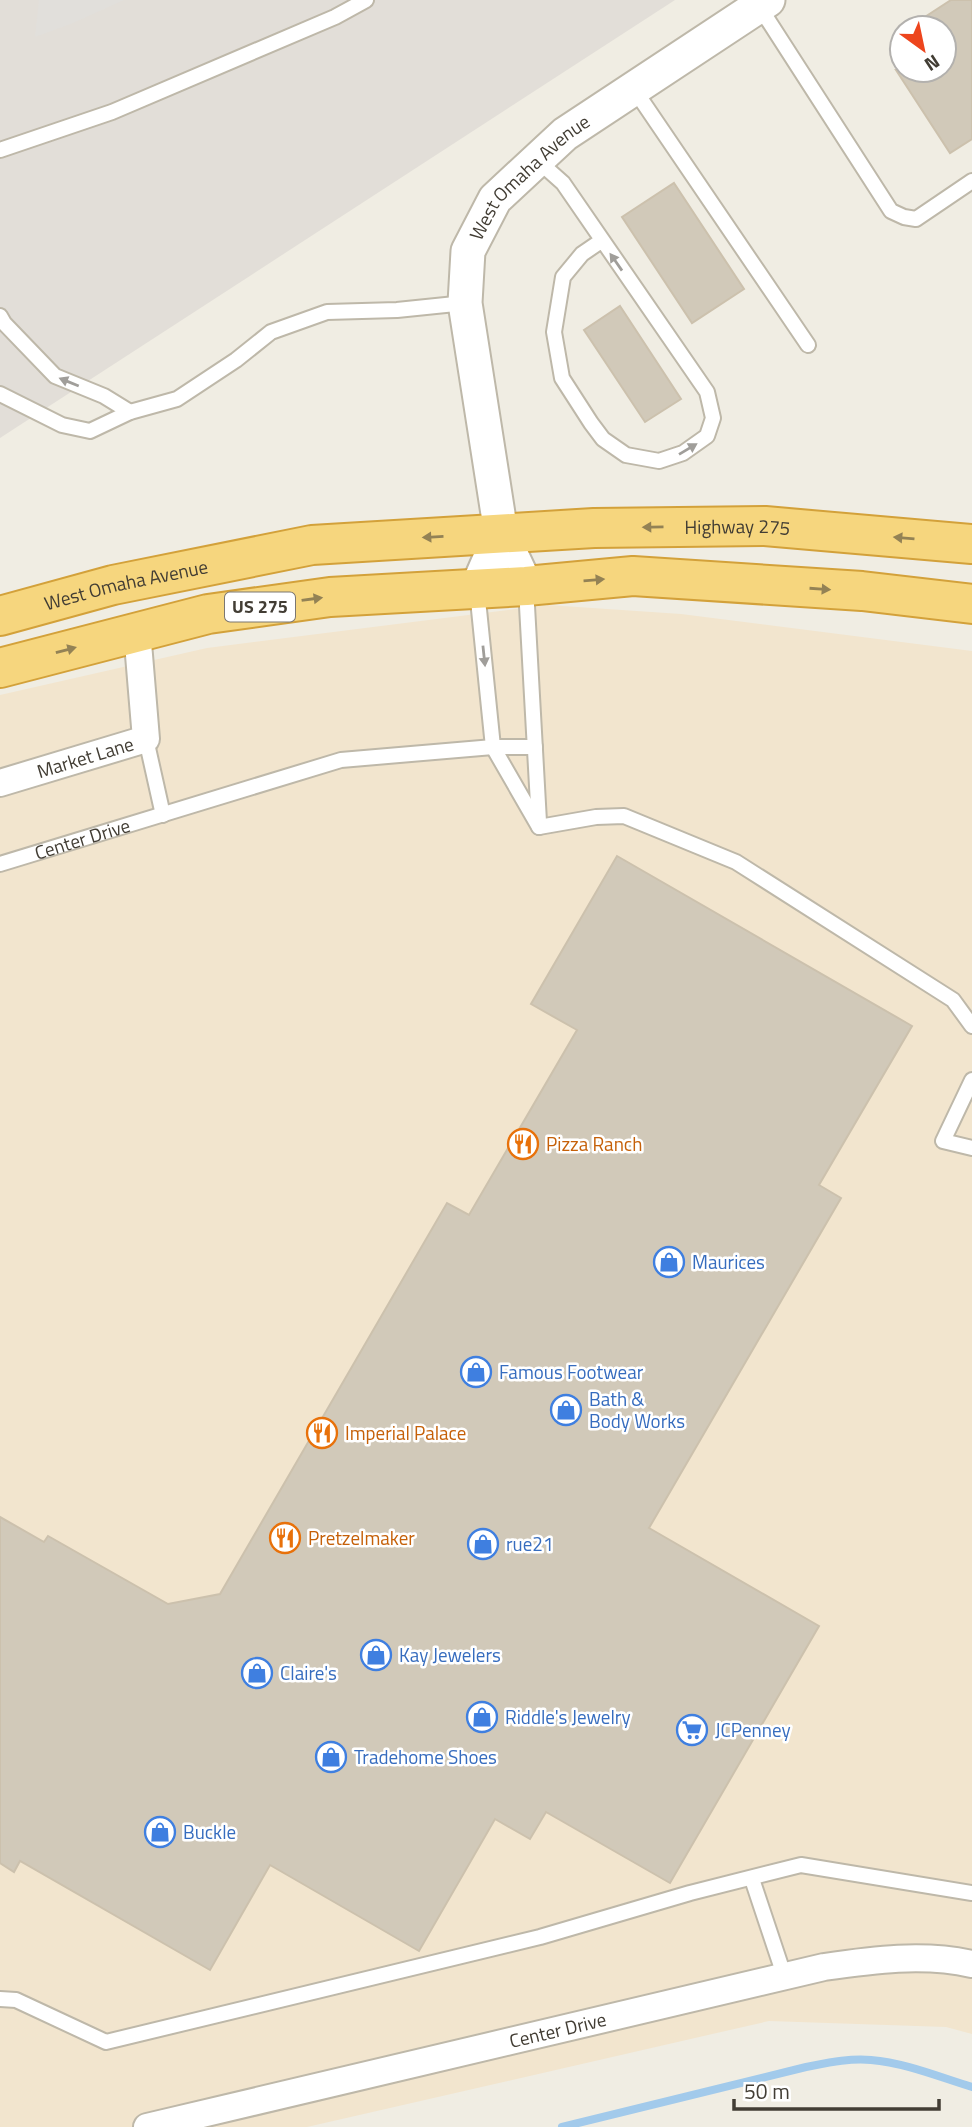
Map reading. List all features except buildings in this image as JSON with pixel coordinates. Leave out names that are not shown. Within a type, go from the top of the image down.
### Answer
[{"type":"highway","name":"Highway 275","points":[[501,533],[594,528],[765,526],[972,544]]},
{"type":"highway","name":"West Omaha Avenue","points":[[0,616],[113,585],[312,545],[501,533]]},
{"type":"highway","name":"US 275","points":[[0,668],[208,614],[330,597],[526,586],[633,576],[862,592],[972,604]]},
{"type":"street","name":"West Omaha Avenue","points":[[526,586],[501,533],[465,303],[468,251],[495,198],[565,134],[764,3]]},
{"type":"street","points":[[477,588],[501,533]]},
{"type":"street","name":"Market Lane","points":[[0,783],[146,739],[137,631]]},
{"type":"street","name":"Center Drive","points":[[147,2127],[824,1966],[886,1958],[953,1959],[972,1964]]},
{"type":"lane","points":[[0,150],[112,112],[335,17],[366,0]]},
{"type":"lane","points":[[764,3],[891,211],[916,219],[972,181]]},
{"type":"lane","points":[[634,89],[808,345]]},
{"type":"lane","points":[[536,159],[563,183],[707,391],[713,418],[707,436],[683,453],[659,461],[626,455],[603,439],[562,378],[554,332],[563,277],[582,254],[601,241]]},
{"type":"lane","points":[[0,394],[62,425],[90,431],[130,412],[177,399],[236,360],[271,332],[327,312],[397,310],[465,303]]},
{"type":"lane","points":[[0,316],[55,376],[104,396],[130,412]]},
{"type":"lane","points":[[526,586],[539,827]]},
{"type":"lane","points":[[477,588],[493,747],[539,827]]},
{"type":"lane","points":[[146,739],[163,815]]},
{"type":"lane","name":"Center Drive","points":[[0,864],[341,760],[493,747],[535,747]]},
{"type":"lane","points":[[539,827],[596,817],[624,816],[736,862],[953,1000],[972,1027]]},
{"type":"lane","points":[[972,1080],[943,1141],[972,1148]]},
{"type":"lane","points":[[0,1999],[16,2000],[106,2042],[540,1937],[801,1865],[972,1892]]},
{"type":"lane","points":[[752,1878],[784,1975]]},
{"type":"shaded area","points":[[0,0],[675,0],[0,438]]},
{"type":"shaded area","points":[[39,0],[124,0],[35,37]]},
{"type":"shaded area","points":[[548,605],[681,614],[972,651],[972,2034],[946,2027],[769,2021],[307,2127],[0,2127],[0,695],[207,648]]},
{"type":"waterway","points":[[562,2127],[806,2067],[846,2060],[897,2064],[972,2087]]},
{"type":"place","name":"Pizza Ranch","points":[[523,1144]]},
{"type":"place","name":"Maurices","points":[[669,1262]]},
{"type":"place","name":"Famous Footwear","points":[[476,1372]]},
{"type":"place","name":"Bath & Body Works","points":[[566,1410]]},
{"type":"place","name":"Imperial Palace","points":[[322,1433]]},
{"type":"place","name":"Pretzelmaker","points":[[285,1538]]},
{"type":"place","name":"rue21","points":[[483,1544]]},
{"type":"place","name":"Kay Jewelers","points":[[376,1655]]},
{"type":"place","name":"Claire's","points":[[257,1673]]},
{"type":"place","name":"Riddle's Jewelry","points":[[482,1717]]},
{"type":"place","name":"JCPenney","points":[[692,1730]]},
{"type":"place","name":"Tradehome Shoes","points":[[331,1757]]},
{"type":"place","name":"Buckle","points":[[160,1832]]}]
